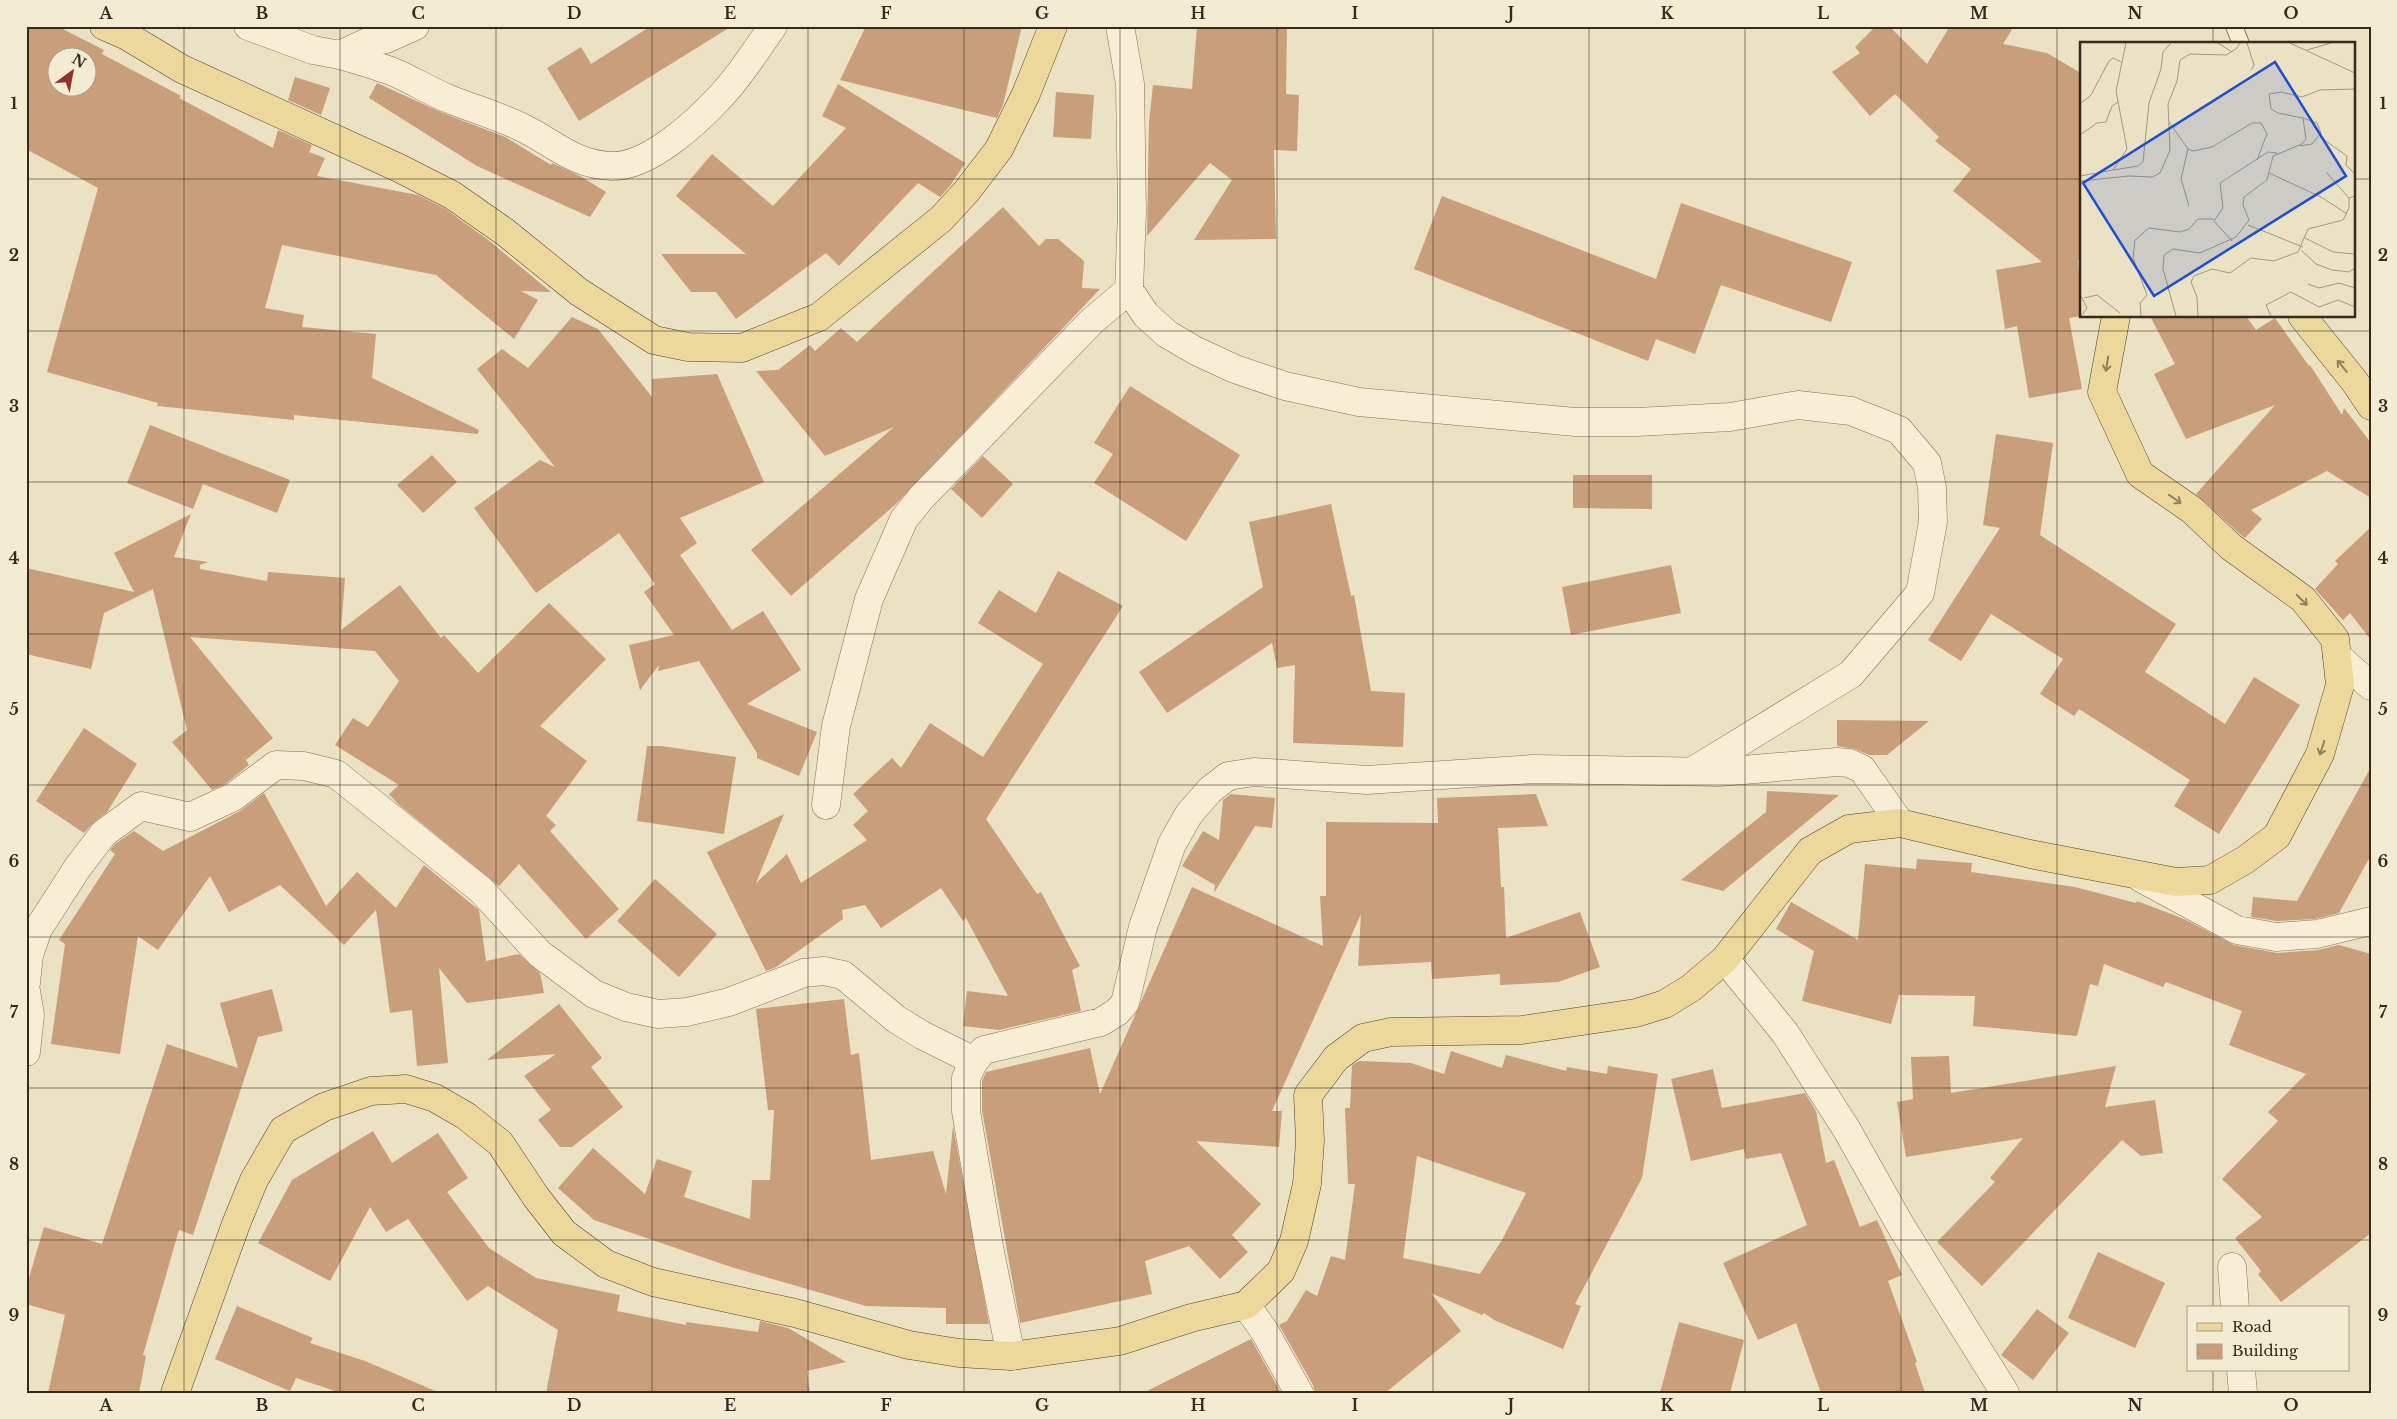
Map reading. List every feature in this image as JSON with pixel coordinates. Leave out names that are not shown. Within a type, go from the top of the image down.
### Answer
[{"type":"main road","points":[[104,26],[127,36],[182,69],[399,168],[452,195],[505,232],[579,292],[654,340],[688,346],[742,348],[819,317],[941,219],[966,192],[998,149],[1026,94],[1053,26]]},
{"type":"main road","points":[[175,1393],[239,1215],[254,1180],[283,1130],[324,1108],[371,1091],[406,1089],[443,1102],[466,1116],[500,1143],[536,1197],[564,1233],[606,1264],[653,1282],[795,1313],[909,1345],[959,1353],[1011,1356],[1120,1341],[1191,1318],[1246,1305],[1281,1271],[1294,1241],[1307,1184],[1310,1141],[1308,1095],[1336,1058],[1363,1038],[1391,1032],[1522,1030],[1636,1013],[1665,1004],[1691,988],[1725,959],[1810,851],[1849,829],[1900,823],[2030,854],[2176,882],[2210,880],[2245,860],[2278,836],[2320,754],[2340,685],[2335,639],[2303,599],[2231,547],[2192,510],[2140,474],[2102,392],[2116,318]]},
{"type":"main road","points":[[2304,318],[2371,406]]},
{"type":"street","points":[[248,26],[313,50],[340,55],[392,72],[451,100],[488,112],[525,129],[560,152],[586,162],[613,166],[634,161],[654,153],[690,126],[722,95],[774,26]]},
{"type":"street","points":[[340,55],[370,41],[386,38],[414,26]]},
{"type":"street","points":[[1120,26],[1130,84],[1132,211],[1129,290],[1146,315],[1167,334],[1196,352],[1235,369],[1285,386],[1359,402],[1575,422],[1637,422],[1730,417],[1798,405],[1851,412],[1899,430],[1927,463],[1932,488],[1933,522],[1920,593],[1851,674],[1693,771]]},
{"type":"street","points":[[826,805],[836,726],[864,617],[890,546],[904,519],[921,498],[1092,321],[1129,290]]},
{"type":"street","points":[[2337,656],[2371,686]]},
{"type":"street","points":[[1011,1356],[989,1247],[966,1111],[966,1078],[974,1061],[984,1050],[1101,1022],[1117,1012],[1125,1003],[1143,927],[1172,844],[1188,814],[1210,790],[1228,776],[1254,772],[1367,780],[1533,769],[1719,772],[1837,762],[1850,763],[1862,769],[1900,823]]},
{"type":"street","points":[[26,983],[29,955],[38,929],[78,867],[104,832],[141,806],[190,817],[233,797],[276,765],[304,766],[336,774],[375,804],[481,890],[540,954],[594,994],[626,1007],[658,1014],[687,1012],[729,1002],[804,973],[824,971],[843,975],[896,1019],[922,1035],[974,1061]]},
{"type":"street","points":[[2133,874],[2238,930],[2284,936],[2317,934],[2371,921]]},
{"type":"street","points":[[1725,959],[1785,1033],[1847,1130],[1902,1228],[2005,1393]]},
{"type":"street","points":[[26,991],[30,1015],[26,1052]]},
{"type":"street","points":[[2232,1267],[2235,1306]]},
{"type":"street","points":[[1246,1305],[1265,1332],[1299,1393]]},
{"type":"street","points":[[2241,1372],[2243,1393]]},
{"type":"lane","points":[[2234,26],[2240,42]]},
{"type":"building","points":[[26,26],[57,26],[104,50],[102,54],[181,96],[179,98],[273,148],[278,130],[312,145],[309,152],[325,158],[317,176],[418,195],[444,208],[487,239],[551,292],[521,291],[538,300],[514,339],[436,275],[282,245],[265,308],[304,315],[302,327],[376,334],[372,378],[479,430],[478,434],[294,415],[294,420],[157,406],[158,403],[47,372],[98,188],[26,149]]},
{"type":"building","points":[[651,26],[732,26],[579,121],[547,68],[581,47],[591,64]]},
{"type":"building","points":[[866,26],[1022,26],[1003,105],[997,118],[840,80]]},
{"type":"building","points":[[1197,26],[1287,26],[1286,94],[1299,95],[1297,151],[1274,150],[1276,239],[1194,240],[1232,180],[1210,163],[1147,236],[1149,122],[1153,85],[1192,89]]},
{"type":"building","points":[[1876,26],[1889,26],[1927,64],[1950,26],[2014,26],[2003,44],[2047,53],[2080,72],[2080,258],[2078,261],[2080,274],[2080,316],[2069,318],[2082,389],[2029,398],[2017,326],[2005,329],[1996,270],[2042,262],[1953,191],[1971,169],[1935,141],[1939,137],[1895,94],[1870,116],[1832,72],[1860,53],[1855,47]]},
{"type":"building","points":[[295,77],[330,88],[321,115],[288,100]]},
{"type":"building","points":[[377,83],[443,113],[505,137],[551,165],[552,163],[580,176],[606,192],[590,217],[477,166],[369,98]]},
{"type":"building","points":[[838,84],[965,163],[950,186],[940,197],[918,183],[839,266],[826,253],[736,319],[716,292],[691,292],[661,254],[746,254],[676,196],[712,154],[773,206],[846,128],[822,116]]},
{"type":"building","points":[[1056,92],[1094,95],[1091,139],[1053,137]]},
{"type":"building","points":[[1442,196],[1656,279],[1681,203],[1852,262],[1831,322],[1721,285],[1695,354],[1656,339],[1648,361],[1414,269]]},
{"type":"building","points":[[1003,207],[1039,246],[1046,239],[1058,239],[1084,261],[1082,288],[1100,289],[897,503],[791,596],[751,550],[894,427],[825,456],[756,371],[778,370],[810,345],[815,351],[841,328],[857,342]]},
{"type":"building","points":[[572,317],[598,329],[652,397],[652,379],[717,374],[764,482],[680,518],[697,543],[680,555],[732,630],[763,611],[801,670],[747,704],[817,732],[799,776],[757,758],[757,753],[699,661],[658,671],[659,665],[640,690],[629,645],[674,635],[644,592],[655,584],[619,533],[536,593],[474,508],[540,460],[555,467],[477,369],[502,349],[528,368]]},
{"type":"building","points":[[2151,318],[2247,318],[2256,330],[2275,318],[2310,365],[2342,415],[2344,408],[2371,443],[2371,498],[2327,471],[2251,510],[2262,519],[2245,538],[2196,494],[2275,405],[2186,439],[2154,374],[2175,364]]},
{"type":"building","points":[[1130,386],[1240,455],[1186,541],[1094,483],[1113,454],[1094,443]]},
{"type":"building","points":[[150,425],[290,480],[277,513],[203,484],[193,509],[127,483]]},
{"type":"building","points":[[1996,434],[2053,443],[2040,535],[2176,624],[2145,672],[2225,724],[2254,677],[2300,705],[2219,834],[2174,806],[2190,780],[2079,709],[2074,716],[2040,694],[2063,659],[1991,614],[1961,661],[1928,640],[2000,528],[1983,525]]},
{"type":"building","points":[[432,455],[457,482],[423,513],[397,485]]},
{"type":"building","points":[[983,456],[1013,484],[982,518],[951,489]]},
{"type":"building","points":[[1573,475],[1652,475],[1652,509],[1573,508]]},
{"type":"building","points":[[1331,504],[1351,596],[1354,595],[1371,691],[1405,693],[1403,747],[1293,743],[1295,665],[1277,668],[1272,643],[1167,713],[1139,672],[1263,587],[1249,522]]},
{"type":"building","points":[[191,514],[174,557],[208,562],[200,565],[200,569],[267,581],[268,572],[345,578],[341,630],[400,585],[441,638],[444,635],[478,673],[549,603],[606,659],[540,726],[587,761],[546,816],[556,825],[550,831],[619,909],[586,939],[519,864],[499,886],[398,804],[389,794],[399,785],[335,745],[353,718],[368,727],[399,681],[375,651],[190,637],[273,738],[246,760],[249,765],[225,784],[212,790],[172,742],[187,730],[153,589],[104,613],[91,669],[26,654],[26,568],[134,592],[114,553]]},
{"type":"building","points":[[2371,527],[2371,640],[2350,613],[2343,620],[2315,589],[2338,564],[2335,561]]},
{"type":"building","points":[[1671,565],[1681,613],[1571,635],[1562,587]]},
{"type":"building","points":[[1058,571],[1123,606],[986,819],[1037,894],[1041,892],[1080,966],[1072,970],[1081,1011],[999,1030],[963,1026],[967,991],[1008,996],[966,918],[963,921],[941,888],[881,928],[865,905],[842,910],[843,919],[776,967],[766,971],[707,852],[784,814],[756,883],[787,854],[801,883],[867,840],[853,825],[868,811],[853,794],[892,758],[901,768],[930,723],[983,757],[1043,664],[978,623],[999,590],[1036,613]]},
{"type":"building","points":[[1837,720],[1929,721],[1887,755],[1869,755],[1855,749],[1837,746]]},
{"type":"building","points":[[84,728],[137,764],[107,812],[84,833],[36,801]]},
{"type":"building","points":[[647,746],[661,746],[736,757],[724,834],[637,821]]},
{"type":"building","points":[[2371,767],[2371,855],[2339,913],[2315,919],[2277,921],[2251,917],[2253,897],[2297,901]]},
{"type":"building","points":[[1767,791],[1839,795],[1723,891],[1681,880],[1766,812]]},
{"type":"building","points":[[264,793],[326,906],[357,872],[396,908],[424,865],[479,910],[486,961],[519,954],[540,973],[544,993],[467,1003],[439,968],[448,1063],[417,1066],[412,1010],[390,1013],[376,910],[344,945],[280,885],[229,912],[210,876],[158,950],[138,936],[120,1054],[51,1044],[65,944],[59,940],[115,854],[110,850],[115,844],[134,831],[163,851],[240,811]]},
{"type":"building","points":[[1231,794],[1275,798],[1272,828],[1255,826],[1214,893],[1215,885],[1182,866],[1203,831],[1219,840],[1223,800]]},
{"type":"building","points":[[1536,794],[1548,826],[1498,828],[1501,887],[1504,887],[1506,938],[1580,912],[1600,967],[1558,982],[1500,985],[1500,974],[1432,979],[1431,962],[1358,966],[1361,914],[1272,1111],[1282,1111],[1279,1147],[1196,1141],[1261,1204],[1232,1235],[1248,1252],[1220,1279],[1189,1246],[1145,1261],[1152,1294],[1020,1323],[982,1110],[982,1081],[986,1072],[1090,1048],[1100,1094],[1192,887],[1323,946],[1320,896],[1326,896],[1326,822],[1438,823],[1437,798]]},
{"type":"building","points":[[1917,859],[1972,863],[1971,872],[2075,887],[2136,903],[2137,901],[2184,919],[2234,945],[2277,953],[2318,950],[2339,945],[2371,954],[2371,1233],[2281,1302],[2258,1274],[2261,1271],[2235,1238],[2262,1217],[2222,1179],[2278,1121],[2268,1112],[2306,1074],[2229,1045],[2242,1011],[2166,982],[2163,987],[2104,964],[2098,986],[2090,984],[2077,1036],[1973,1026],[1975,996],[1899,995],[1891,1024],[1802,1001],[1814,951],[1776,929],[1791,902],[1858,940],[1865,864],[1916,869]]},
{"type":"building","points":[[655,879],[717,934],[679,977],[617,921]]},
{"type":"building","points":[[272,989],[283,1031],[258,1037],[193,1235],[179,1230],[143,1355],[146,1356],[139,1393],[48,1393],[65,1315],[26,1304],[26,1288],[44,1227],[102,1244],[167,1044],[238,1068],[220,1003]]},
{"type":"building","points":[[844,999],[851,1055],[859,1053],[871,1160],[933,1151],[946,1194],[953,1126],[989,1324],[946,1324],[946,1308],[866,1306],[731,1267],[594,1220],[558,1188],[593,1148],[645,1194],[657,1159],[692,1171],[684,1197],[750,1219],[752,1180],[770,1180],[774,1110],[768,1110],[756,1009]]},
{"type":"building","points":[[559,1004],[602,1058],[591,1067],[623,1107],[572,1147],[560,1147],[538,1120],[551,1110],[524,1076],[556,1054],[487,1060]]},
{"type":"building","points":[[1451,1051],[1502,1068],[1506,1055],[1566,1071],[1567,1067],[1607,1074],[1608,1066],[1658,1074],[1642,1178],[1575,1304],[1581,1306],[1563,1349],[1494,1320],[1484,1313],[1482,1315],[1431,1293],[1461,1331],[1385,1393],[1315,1393],[1313,1385],[1279,1325],[1287,1321],[1306,1290],[1317,1296],[1331,1256],[1345,1260],[1355,1184],[1348,1184],[1345,1108],[1350,1108],[1352,1065],[1359,1061],[1411,1063],[1444,1074]],"holes":[[[1417,1156],[1526,1193],[1502,1240],[1480,1274],[1403,1258]]]},
{"type":"building","points":[[1949,1056],[1951,1093],[2116,1066],[2105,1107],[2155,1100],[2163,1153],[2141,1156],[2122,1140],[1982,1286],[1937,1242],[1995,1182],[1990,1178],[2023,1138],[1906,1157],[1897,1102],[1913,1099],[1911,1057]]},
{"type":"building","points":[[1713,1069],[1722,1108],[1805,1093],[1816,1111],[1826,1163],[1834,1160],[1860,1227],[1877,1220],[1902,1275],[1888,1281],[1917,1362],[1915,1363],[1925,1393],[1821,1393],[1796,1323],[1758,1340],[1723,1263],[1807,1225],[1781,1153],[1746,1159],[1744,1149],[1691,1161],[1671,1079]]},
{"type":"building","points":[[373,1131],[392,1163],[438,1133],[468,1178],[447,1192],[489,1248],[536,1278],[620,1295],[617,1311],[686,1325],[686,1322],[758,1332],[760,1321],[788,1328],[846,1362],[807,1371],[810,1393],[546,1393],[558,1330],[488,1286],[467,1301],[408,1219],[386,1232],[370,1207],[330,1281],[258,1243],[292,1180]]},
{"type":"building","points":[[2098,1252],[2165,1283],[2135,1348],[2068,1318]]},
{"type":"building","points":[[237,1306],[313,1338],[310,1343],[365,1361],[440,1393],[341,1393],[296,1378],[290,1391],[215,1359]]},
{"type":"building","points":[[2037,1309],[2069,1333],[2033,1380],[2001,1355]]},
{"type":"building","points":[[1679,1322],[1744,1340],[1730,1393],[1660,1393]]},
{"type":"building","points":[[1251,1339],[1281,1393],[1143,1393]]}]
